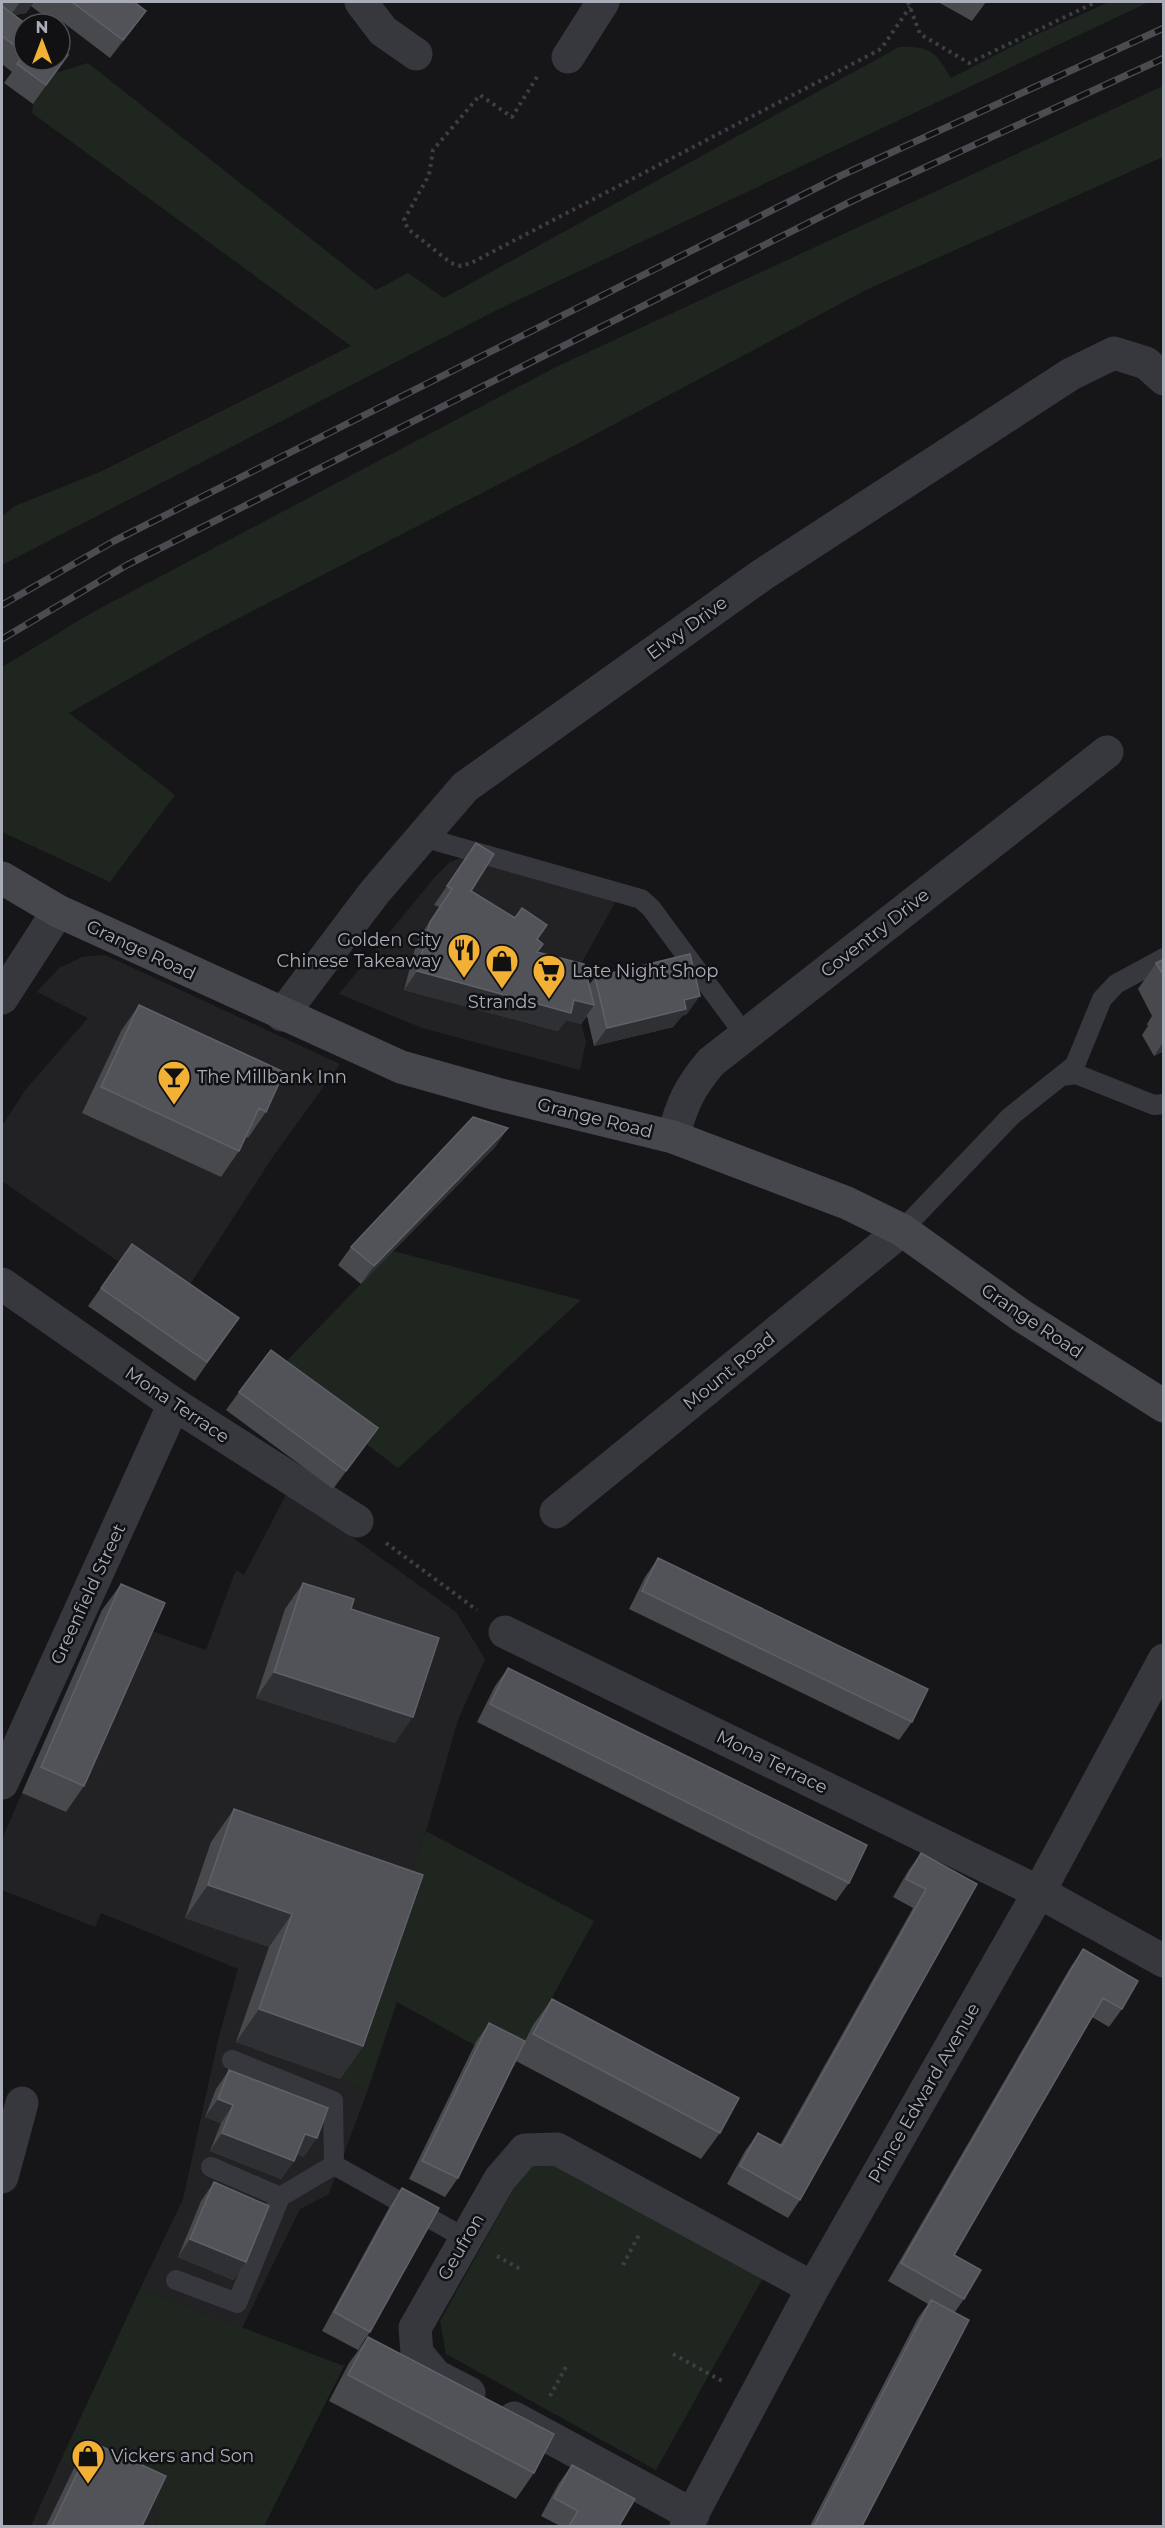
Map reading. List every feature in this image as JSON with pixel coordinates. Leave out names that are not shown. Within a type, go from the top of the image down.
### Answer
[{"type":"main road","name":"Grange Road","points":[[2,878],[58,911],[282,1015],[401,1067],[497,1094],[673,1137],[847,1203],[902,1230],[1022,1316],[1164,1406]]},
{"type":"street","points":[[361,2],[383,31],[416,54]]},
{"type":"street","points":[[568,57],[603,2]]},
{"type":"street","name":"Elwy Drive","points":[[282,1015],[374,893],[465,787],[762,575],[1071,374],[1114,353],[1146,363],[1164,379]]},
{"type":"street","name":"Coventry Drive","points":[[673,1137],[680,1109],[693,1083],[711,1062],[1107,752]]},
{"type":"street","points":[[2,998],[58,911]]},
{"type":"street","name":"Mount Road","points":[[556,1512],[902,1230]]},
{"type":"street","name":"Mona Terrace","points":[[2,1284],[174,1404],[357,1521]]},
{"type":"street","name":"Greenfield Street","points":[[2,1783],[174,1404]]},
{"type":"street","name":"Mona Terrace","points":[[505,1632],[1039,1892],[1164,1961]]},
{"type":"street","name":"Prince Edward Avenue","points":[[690,2521],[813,2289],[1039,1892],[1164,1660]]},
{"type":"street","points":[[2,2176],[22,2103]]},
{"type":"street","name":"Geufron","points":[[690,2521],[436,2376],[417,2353],[415,2328],[500,2179],[525,2150],[557,2149],[813,2289]]},
{"type":"lane","points":[[422,837],[641,898],[651,908],[745,1035]]},
{"type":"lane","points":[[902,1230],[1011,1116],[1075,1065],[1102,999],[1116,984],[1164,958]]},
{"type":"lane","points":[[1062,1076],[1076,1074],[1154,1105],[1164,1104]]},
{"type":"lane","points":[[232,2060],[333,2101],[334,2165]]},
{"type":"lane","points":[[176,2280],[237,2303],[280,2197],[334,2165]]},
{"type":"lane","points":[[334,2165],[465,2238]]},
{"type":"lane","points":[[210,2167],[280,2197]]},
{"type":"path","points":[[908,2],[920,34],[969,63],[1096,2]]},
{"type":"path","points":[[568,57],[554,51],[512,117],[480,95],[433,150],[429,175],[404,220],[408,229],[451,263],[460,266],[471,263],[881,49],[910,7]]},
{"type":"path","points":[[357,1521],[505,1632]]},
{"type":"path","points":[[673,2354],[755,2399]]},
{"type":"shaded area","points":[[1109,2],[1149,2],[495,311],[2,565],[2,516],[15,506],[102,471],[351,346],[32,113],[33,104],[55,73],[72,72],[72,68],[88,63],[376,290],[408,273],[444,298],[899,47],[925,49],[931,52],[941,62],[951,78],[1029,38]]},
{"type":"shaded area","points":[[1163,86],[1163,157],[868,289],[579,443],[204,636],[69,713],[175,795],[110,882],[2,832],[2,667],[93,612],[556,367]]},
{"type":"shaded area","points":[[465,856],[616,901],[571,982],[586,1042],[580,1070],[422,1028],[339,994],[434,878],[450,862]]},
{"type":"shaded area","points":[[105,955],[340,1064],[272,1158],[178,1303],[2,1181],[2,1126],[26,1089],[88,1018],[37,992],[59,968],[82,957]]},
{"type":"shaded area","points":[[393,1251],[581,1300],[398,1468],[274,1374]]},
{"type":"shaded area","points":[[288,1491],[456,1612],[485,1659],[458,1720],[426,1831],[340,2079],[367,2092],[329,2194],[300,2209],[242,2328],[140,2289],[183,2199],[219,2036],[238,1969],[101,1913],[95,1927],[2,1890],[2,1839],[102,1610],[146,1629],[206,1650],[236,1570],[244,1575]]},
{"type":"shaded area","points":[[426,1831],[594,1921],[514,2067],[397,2002],[367,2092],[340,2079]]},
{"type":"shaded area","points":[[527,2165],[559,2165],[763,2278],[656,2470],[446,2354],[440,2321]]},
{"type":"shaded area","points":[[140,2289],[344,2366],[264,2526],[155,2526],[162,2510],[60,2462]]},
{"type":"shaded area","name":"Vickers and Son","points":[[60,2462],[162,2510],[155,2526],[31,2526]]},
{"type":"building","points":[[72,2],[134,2],[146,11],[123,40]]},
{"type":"building","points":[[2,6],[12,14],[12,44],[2,36]]},
{"type":"building","points":[[28,72],[56,72],[46,85]]},
{"type":"building","points":[[476,843],[494,854],[471,891],[515,918],[522,908],[547,925],[537,939],[543,944],[537,952],[584,964],[594,1005],[574,1000],[571,1013],[417,971],[430,922],[452,889],[447,886]]},
{"type":"building","points":[[690,954],[700,996],[684,1000],[686,1009],[607,1028],[595,977]]},
{"type":"building","points":[[1164,959],[1164,976],[1156,963]]},
{"type":"building","name":"The Millbank Inn","points":[[139,1005],[284,1072],[266,1112],[259,1108],[239,1151],[101,1087]]},
{"type":"building","points":[[473,1117],[508,1128],[374,1266],[351,1247]]},
{"type":"building","points":[[132,1244],[239,1318],[207,1362],[101,1288]]},
{"type":"building","points":[[271,1350],[378,1428],[346,1471],[239,1392]]},
{"type":"building","points":[[658,1558],[928,1689],[912,1722],[642,1591]]},
{"type":"building","points":[[303,1583],[354,1599],[351,1609],[439,1638],[413,1717],[274,1672]]},
{"type":"building","points":[[121,1584],[165,1603],[84,1786],[41,1767]]},
{"type":"building","points":[[508,1668],[867,1845],[849,1883],[490,1704]]},
{"type":"building","points":[[234,1809],[423,1875],[363,2046],[259,2009],[292,1914],[208,1885]]},
{"type":"building","points":[[921,1853],[977,1884],[800,2200],[740,2166],[758,2133],[782,2146],[926,1889],[906,1879]]},
{"type":"building","points":[[1083,1949],[1138,1981],[1122,2009],[1103,1998],[954,2255],[981,2270],[964,2299],[901,2263]]},
{"type":"building","points":[[552,1999],[739,2098],[720,2133],[533,2034]]},
{"type":"building","points":[[489,2023],[525,2041],[458,2178],[422,2161]]},
{"type":"building","points":[[229,2070],[328,2108],[317,2138],[305,2134],[294,2161],[222,2133],[233,2105],[218,2099]]},
{"type":"building","points":[[214,2182],[269,2206],[246,2262],[190,2239]]},
{"type":"building","points":[[402,2188],[439,2208],[370,2332],[334,2312]]},
{"type":"building","points":[[931,2300],[969,2320],[862,2526],[814,2526]]},
{"type":"building","points":[[368,2337],[554,2434],[534,2473],[348,2375]]},
{"type":"building","points":[[92,2442],[166,2476],[142,2526],[52,2526]]},
{"type":"building","points":[[572,2465],[635,2499],[619,2526],[569,2526],[578,2511],[554,2498]]},
{"type":"railway","points":[[2,605],[114,541],[840,176],[1164,28]]},
{"type":"railway","points":[[2,639],[127,565],[852,201],[1164,58]]},
{"type":"place","name":"Golden City Chinese Takeaway","points":[[464,979]]},
{"type":"place","name":"Strands","points":[[502,990]]},
{"type":"place","name":"Late Night Shop","points":[[549,1000]]},
{"type":"place","name":"The Millbank Inn","points":[[174,1106]]},
{"type":"place","name":"Vickers and Son","points":[[88,2485]]}]
